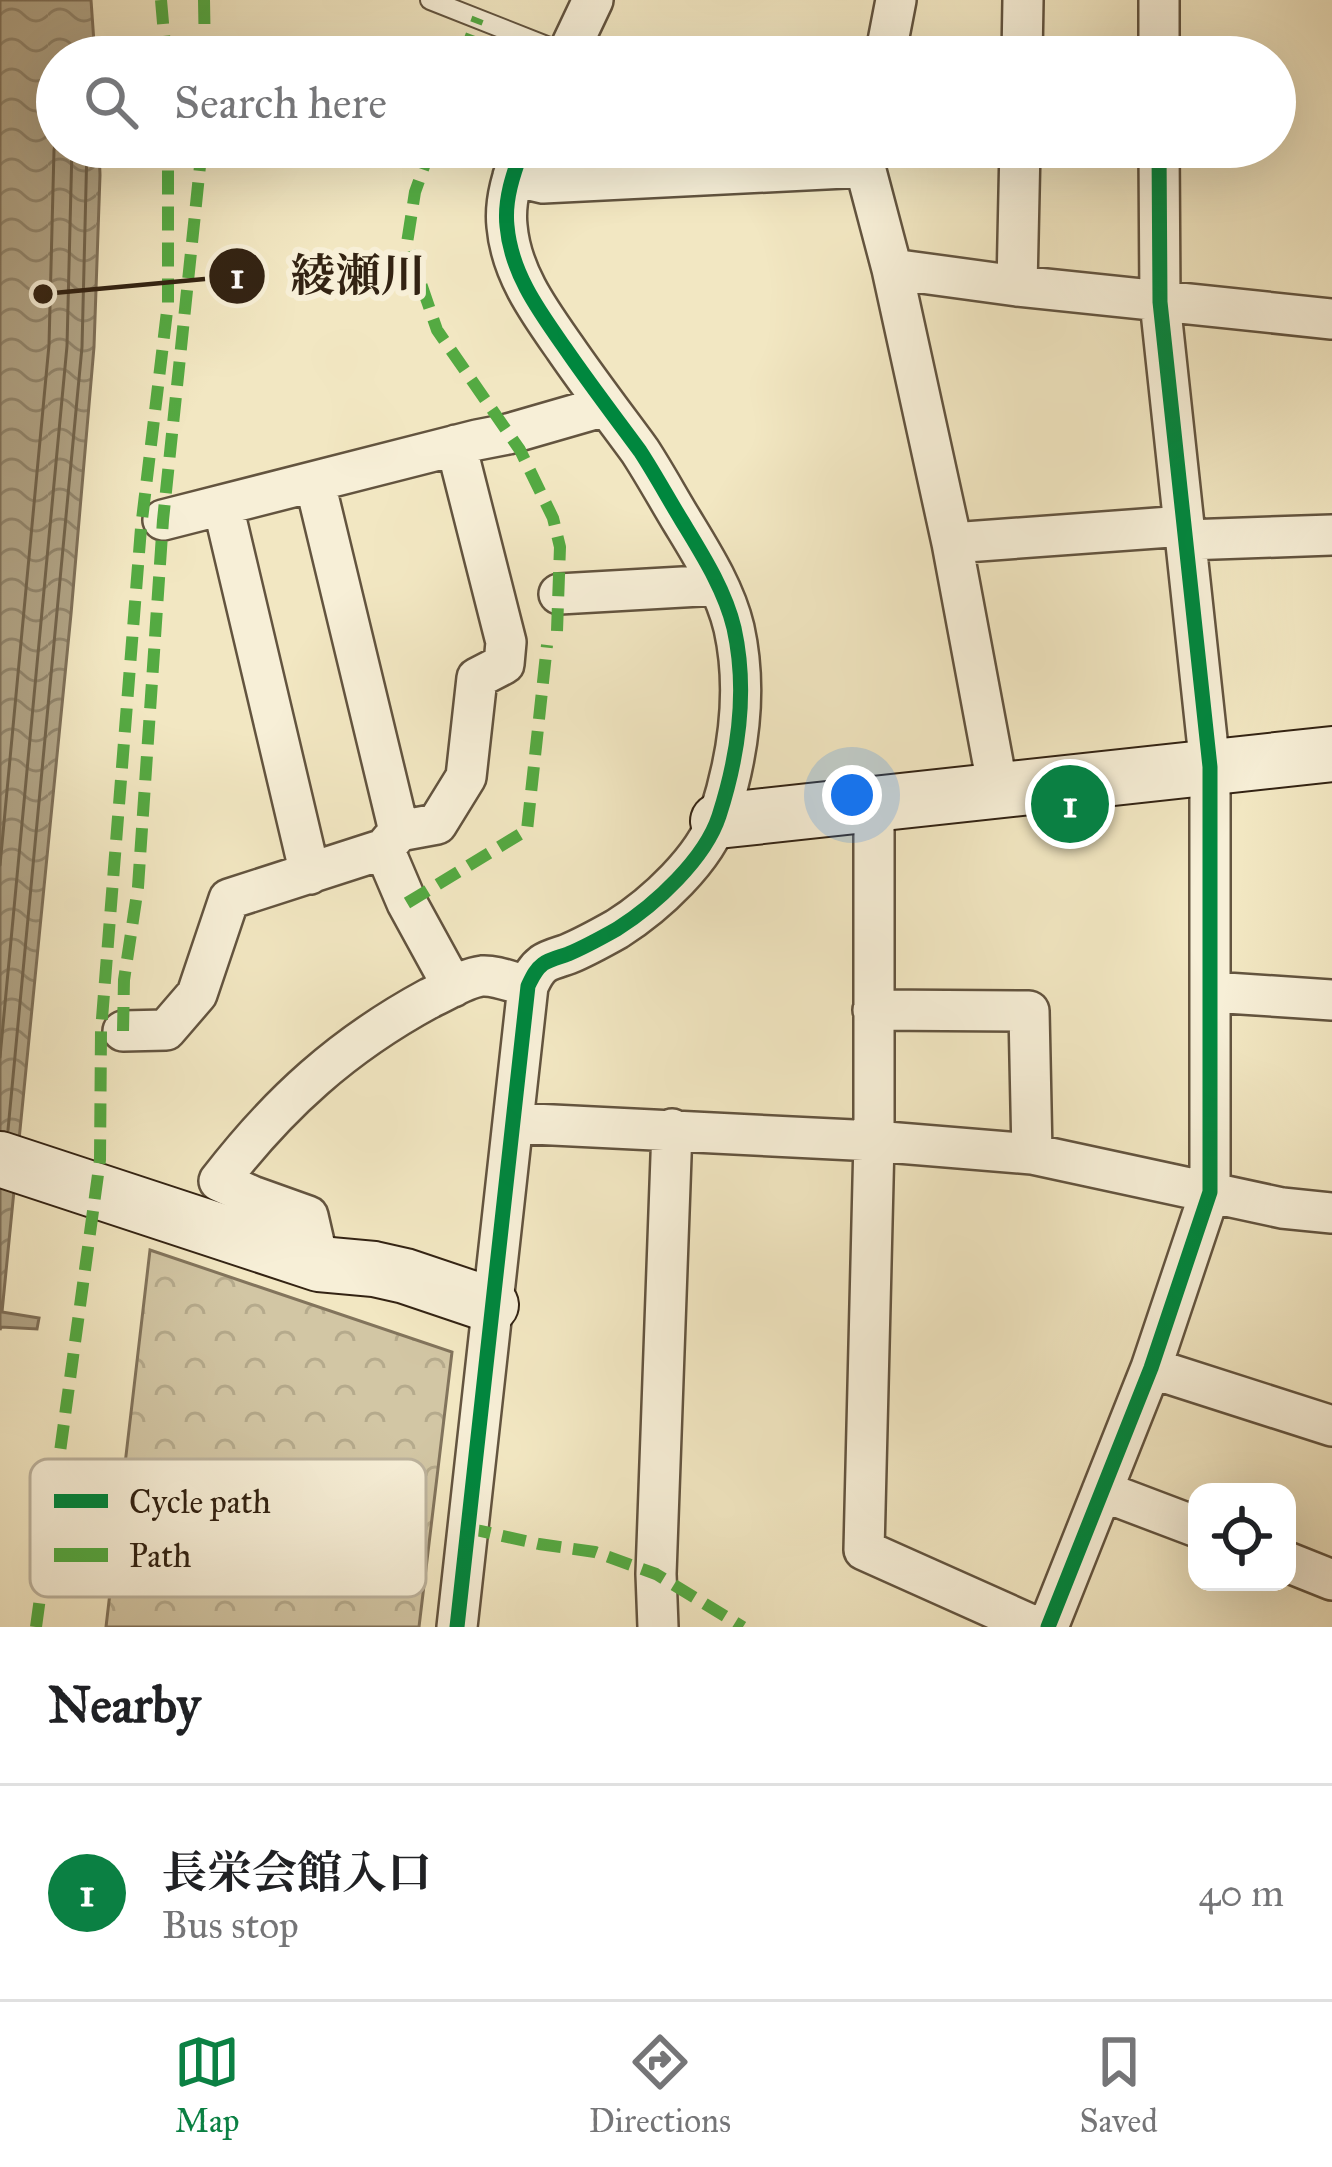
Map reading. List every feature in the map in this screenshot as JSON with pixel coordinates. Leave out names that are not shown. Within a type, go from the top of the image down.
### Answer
[{"type":"street","points":[[576,36],[593,0]]},
{"type":"street","points":[[889,36],[896,0]]},
{"type":"street","points":[[1022,36],[1023,0]]},
{"type":"street","points":[[1159,0],[1160,36]]},
{"type":"street","points":[[457,1627],[528,986],[545,962],[618,928],[658,899],[687,867],[718,821],[741,724],[742,682],[733,625],[718,585],[640,452],[526,289],[513,258],[507,203],[516,168]]},
{"type":"street","points":[[526,168],[543,183],[730,168]]},
{"type":"street","points":[[869,168],[952,543],[998,789]]},
{"type":"street","points":[[1017,286],[1020,168]]},
{"type":"street","points":[[1048,1627],[1151,1368],[1210,1192],[1210,767],[1160,302],[1160,168]]},
{"type":"street","points":[[892,269],[1332,319]]},
{"type":"street","points":[[163,520],[604,406]]},
{"type":"street","points":[[123,1031],[166,1030],[197,994],[230,899],[310,874],[437,824],[466,777],[477,678],[504,664],[506,642],[455,445]]},
{"type":"street","points":[[315,483],[406,903],[452,987]]},
{"type":"street","points":[[223,506],[310,874]]},
{"type":"street","points":[[952,543],[1185,533],[1332,535]]},
{"type":"street","points":[[559,593],[718,585]]},
{"type":"street","points":[[718,821],[1332,754]]},
{"type":"street","points":[[874,803],[874,1141],[864,1550],[1036,1627]]},
{"type":"street","points":[[319,1264],[308,1216],[219,1181],[295,1094],[355,1043],[452,987],[484,976],[528,986]]},
{"type":"street","points":[[1211,992],[1332,1000]]},
{"type":"street","points":[[874,1010],[1029,1011],[1032,1154]]},
{"type":"street","points":[[513,1123],[1032,1154],[1282,1208],[1332,1213]]},
{"type":"street","points":[[658,1627],[672,1129]]},
{"type":"street","points":[[0,1160],[319,1264],[405,1276],[491,1305]]},
{"type":"street","points":[[1151,1368],[1332,1426]]},
{"type":"street","points":[[1102,1490],[1188,1523]]},
{"type":"street","points":[[1296,1566],[1332,1580]]},
{"type":"lane","points":[[430,0],[518,36]]},
{"type":"green space","points":[[150,1250],[452,1352],[426,1569],[426,1459],[126,1459]]},
{"type":"green space","points":[[110,1597],[423,1597],[419,1627],[106,1627]]},
{"type":"water","points":[[0,0],[91,0],[94,36],[36,36],[36,168],[100,168],[100,175],[94,347],[71,614],[2,1312],[39,1318],[37,1329],[0,1330]]},
{"type":"marked path","points":[[161,0],[164,36]]},
{"type":"marked path","points":[[204,0],[205,36]]},
{"type":"marked path","points":[[471,36],[478,18]]},
{"type":"marked path","points":[[59,1459],[100,1160],[101,1031],[141,528],[168,303],[168,168]]},
{"type":"marked path","points":[[123,1031],[124,980],[138,887],[163,520],[200,168]]},
{"type":"marked path","points":[[424,168],[407,243],[437,330],[520,450],[553,518],[560,547],[557,631]]},
{"type":"marked path","points":[[407,903],[527,830],[547,645]]},
{"type":"marked path","points":[[467,1528],[595,1552],[656,1574],[743,1627]]},
{"type":"marked path","points":[[36,1627],[40,1597]]},
{"type":"cycle path","points":[[457,1627],[528,986],[543,964],[599,939],[647,907],[702,848],[726,793],[741,699],[734,628],[712,573],[640,451],[520,276],[506,216],[516,168]]},
{"type":"cycle path","points":[[1048,1627],[1151,1368],[1210,1192],[1210,767],[1160,302],[1159,168]]},
{"type":"place","name":"綾瀬川","points":[[43,294]]},
{"type":"place","name":"長栄会館入口","points":[[1070,804]]}]
